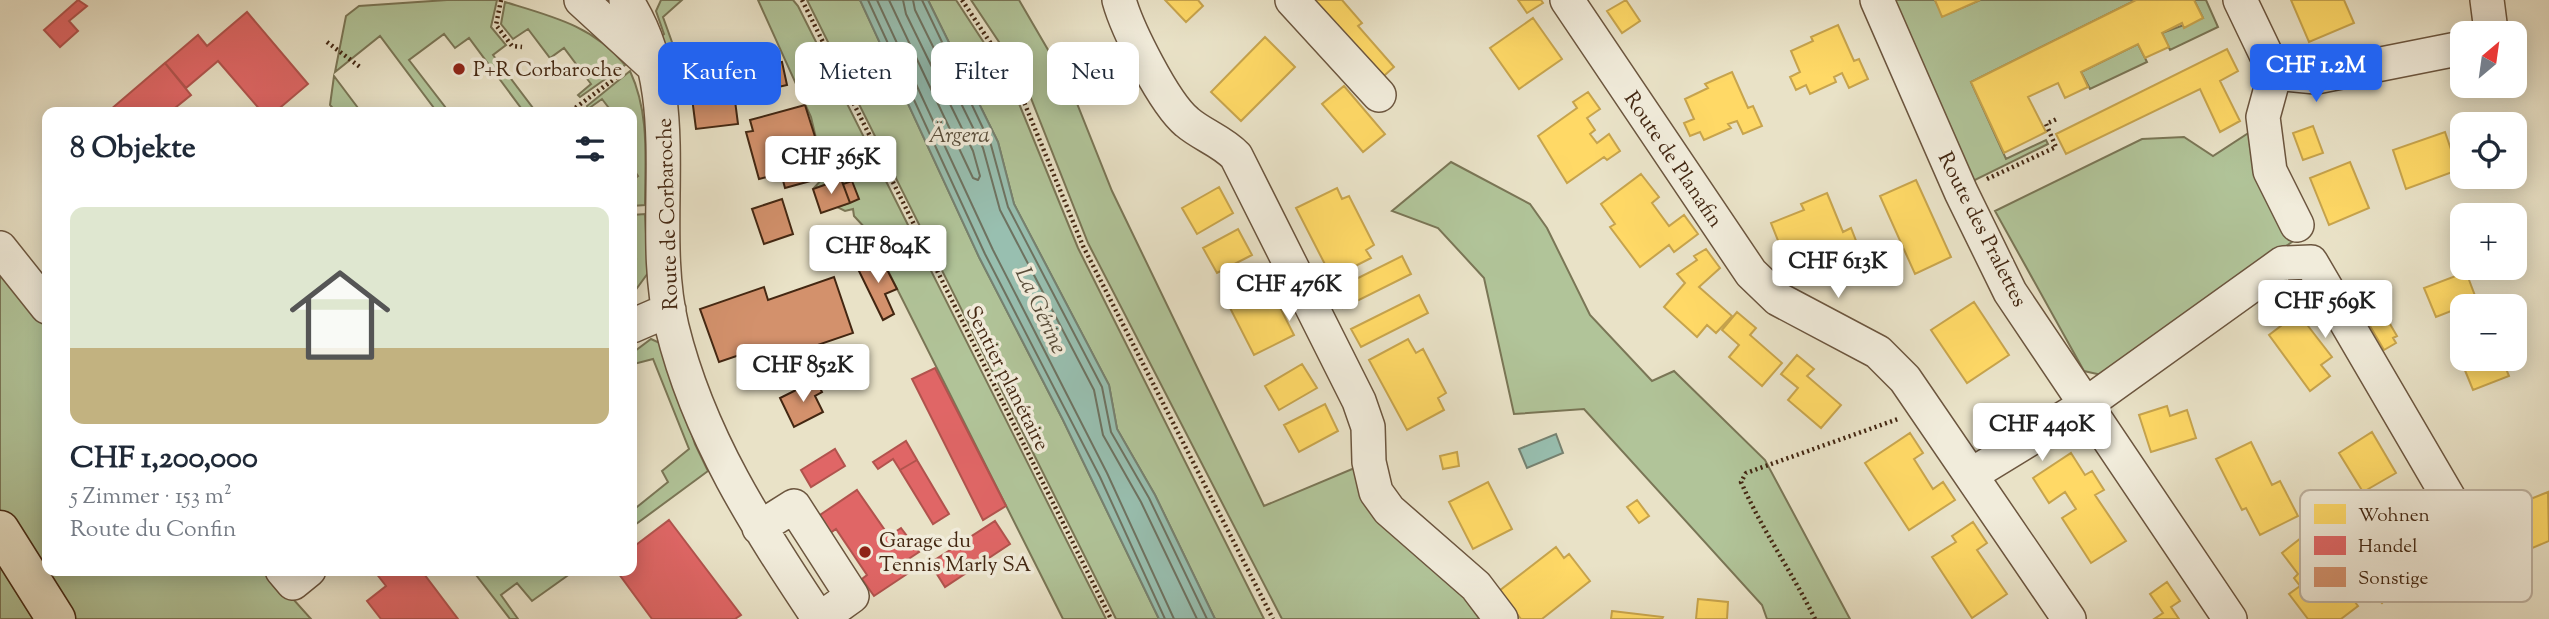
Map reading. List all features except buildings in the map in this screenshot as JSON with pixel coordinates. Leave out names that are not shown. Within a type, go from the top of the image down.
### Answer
[{"type":"main road","points":[[0,530],[56,619]]},
{"type":"street","points":[[581,0],[653,67]]},
{"type":"street","name":"Route de Corbaroche","points":[[626,0],[636,16],[653,67],[663,112],[662,199],[669,310],[698,406],[718,456],[759,528],[819,619]]},
{"type":"street","points":[[1119,0],[1124,19],[1170,103],[1187,122],[1226,145],[1236,156],[1359,401],[1368,427],[1369,462],[1376,492],[1389,510],[1476,586],[1502,619]]},
{"type":"street","points":[[1292,0],[1379,95]]},
{"type":"street","name":"Route de Planafin","points":[[1567,0],[1751,273],[1778,299],[1878,352],[1905,379],[2069,619]]},
{"type":"street","name":"Route des Pralettes","points":[[1877,0],[1961,192],[2010,292],[2230,619]]},
{"type":"street","points":[[2240,0],[2275,74],[2263,117],[2270,171],[2297,225]]},
{"type":"street","points":[[2487,0],[2490,21]]},
{"type":"street","points":[[2275,74],[2316,77],[2450,50]]},
{"type":"street","points":[[0,248],[42,301]]},
{"type":"street","points":[[1971,475],[2085,405],[2283,263],[2311,262],[2444,490]]},
{"type":"street","points":[[637,324],[669,310]]},
{"type":"street","points":[[287,576],[293,583],[302,576]]},
{"type":"path","points":[[501,0],[496,25],[512,46],[522,47]]},
{"type":"path","name":"Sentier planétaire","points":[[802,0],[1111,619]]},
{"type":"path","points":[[962,0],[1015,80],[1083,246],[1273,619]]},
{"type":"path","points":[[327,42],[360,67]]},
{"type":"path","points":[[576,107],[616,78]]},
{"type":"path","points":[[1961,192],[2056,147],[2046,124],[2059,118]]},
{"type":"path","points":[[1815,619],[1791,572],[1758,522],[1741,482],[1746,473],[1926,409]]},
{"type":"shaded area","points":[[447,0],[497,0],[491,27],[506,45],[493,55],[532,107],[520,107],[469,38],[455,48],[444,34],[409,60],[445,107],[433,107],[380,36],[335,72],[346,16],[359,6]]},
{"type":"shaded area","points":[[661,0],[682,0],[663,17],[672,42],[660,42],[658,38],[664,34],[656,11]]},
{"type":"shaded area","points":[[758,0],[793,0],[816,42],[795,42],[795,82],[781,51],[781,42],[777,42]]},
{"type":"shaded area","points":[[807,0],[860,0],[879,42],[828,42]]},
{"type":"shaded area","points":[[928,0],[956,0],[984,42],[949,42]]},
{"type":"shaded area","points":[[971,0],[1019,0],[1047,48],[1047,105],[1078,105],[1112,191],[1264,506],[1357,467],[1491,619],[1282,619],[1088,243],[1033,103],[1033,42],[999,42]]},
{"type":"shaded area","points":[[1893,0],[1935,0],[1943,16],[1980,0],[2136,0],[1971,82],[2006,159],[2046,140],[2048,144],[1973,181]]},
{"type":"shaded area","points":[[2194,0],[2206,0],[2218,27],[2170,50],[2162,33],[2203,18]]},
{"type":"shaded area","points":[[505,2],[571,24],[600,41],[625,65],[580,97],[578,95],[591,84],[564,48],[550,58],[528,29],[513,39],[501,24]]},
{"type":"shaded area","points":[[2138,44],[2147,62],[2090,89],[2081,72]]},
{"type":"shaded area","points":[[630,71],[644,120],[645,205],[637,206],[637,107],[608,107],[602,99],[591,107],[587,106]]},
{"type":"shaded area","points":[[334,76],[357,107],[330,105]]},
{"type":"shaded area","points":[[806,105],[848,105],[1106,619],[1063,619],[868,231],[854,216],[853,209],[845,211],[837,207],[849,203],[842,179],[813,189],[825,176]]},
{"type":"shaded area","points":[[859,105],[909,105],[979,257],[1063,420],[1159,619],[1116,619]]},
{"type":"shaded area","points":[[980,105],[1020,105],[1078,248],[1264,619],[1215,619],[1155,495],[1117,429],[1109,385],[1014,204],[998,142]]},
{"type":"shaded area","points":[[2250,132],[2296,239],[2106,376],[2084,371],[1995,211],[2142,139],[2184,137],[2213,156]]},
{"type":"shaded area","points":[[1451,162],[1530,204],[1547,228],[1590,315],[1652,381],[1674,371],[1765,460],[1850,619],[1767,619],[1762,605],[1584,409],[1514,414],[1484,278],[1438,228],[1392,211]]},
{"type":"shaded area","points":[[645,214],[648,273],[637,288],[637,215]]},
{"type":"shaded area","points":[[0,261],[42,309],[42,576],[272,576],[311,619],[68,619],[0,511]]},
{"type":"shaded area","points":[[651,339],[662,344],[695,444],[708,471],[637,523],[637,507],[668,482],[662,471],[689,449],[653,359],[637,363],[637,350]]},
{"type":"shaded area","points":[[0,567],[33,619],[0,619]]},
{"type":"shaded area","points":[[477,576],[567,576],[532,601],[517,583],[501,595],[518,619],[510,619]]},
{"type":"water","name":"Ärgera","points":[[860,0],[928,0],[949,42],[931,42],[931,105],[980,105],[998,142],[1014,204],[1109,385],[1117,429],[1155,495],[1215,619],[1159,619],[1063,420],[979,257],[909,105],[917,105],[917,42],[879,42]]},
{"type":"water","points":[[1556,434],[1563,453],[1527,468],[1519,449]]},
{"type":"place","name":"P+R Corbaroche","points":[[459,69]]},
{"type":"place","name":"Garage du Tennis Marly SA","points":[[865,552]]},
{"type":"water label","name":"La Gérine","points":[[1042,310]]}]
